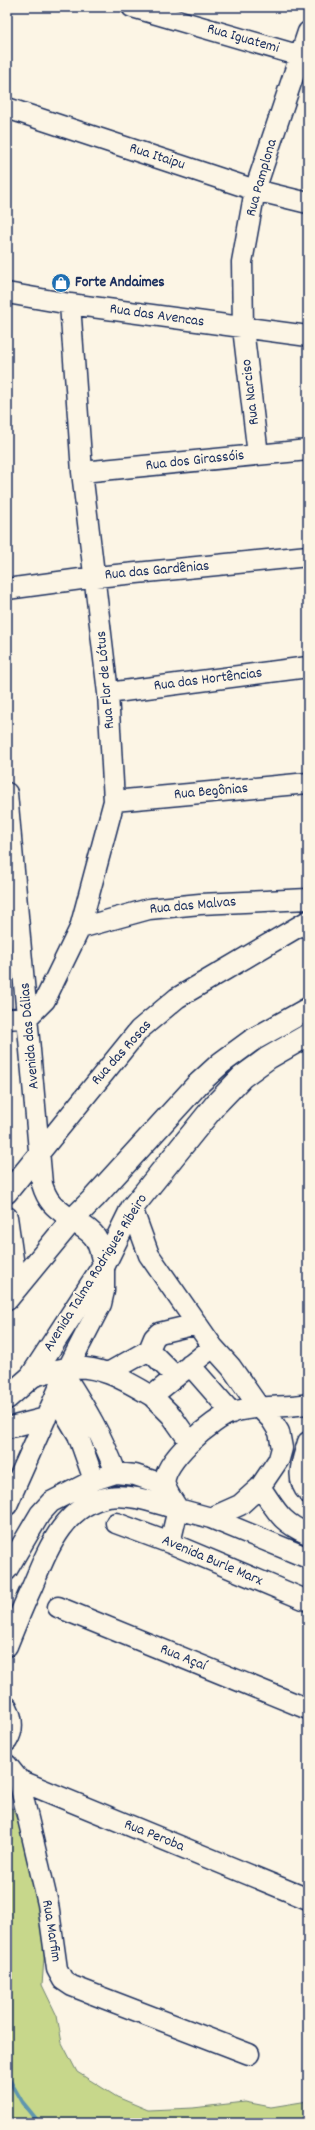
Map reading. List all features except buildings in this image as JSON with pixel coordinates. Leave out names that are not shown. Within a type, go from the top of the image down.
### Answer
[{"type":"main road","points":[[7,1309],[12,1293],[72,1220],[197,1085],[221,1062],[251,1041],[308,1009]]},
{"type":"main road","name":"Avenida Talma Rodrigues Ribeiro","points":[[7,1398],[31,1377],[104,1265],[132,1208],[216,1104],[242,1077],[268,1058],[308,1035]]},
{"type":"main road","points":[[72,1220],[94,1233],[100,1243],[104,1265]]},
{"type":"main road","points":[[7,1374],[31,1377]]},
{"type":"street","name":"Rua Iguatemi","points":[[132,7],[304,57]]},
{"type":"street","name":"Rua Pamplona","points":[[243,328],[242,262],[255,190],[304,57],[308,32]]},
{"type":"street","name":"Rua Itaipu","points":[[7,108],[255,190],[308,203]]},
{"type":"street","name":"Rua das Avencas","points":[[7,293],[70,304],[308,336]]},
{"type":"street","name":"Rua Flor de Lótus","points":[[28,1017],[45,1000],[80,928],[114,801],[108,693],[96,576],[82,472],[70,304]]},
{"type":"street","name":"Rua Narciso","points":[[243,328],[258,455]]},
{"type":"street","name":"Rua dos Girassóis","points":[[82,472],[308,450]]},
{"type":"street","name":"Rua das Gardênias","points":[[7,589],[96,576],[308,556]]},
{"type":"street","name":"Rua das Hortências","points":[[108,693],[308,667]]},
{"type":"street","name":"Rua Begônias","points":[[114,801],[308,783]]},
{"type":"street","name":"Avenida das Dálias","points":[[7,793],[42,1184],[46,1197],[53,1206],[72,1220]]},
{"type":"street","name":"Rua das Malvas","points":[[80,928],[149,909],[200,904],[308,899]]},
{"type":"street","name":"Rua das Rosas","points":[[7,1193],[139,1030],[178,998],[308,921]]},
{"type":"street","points":[[7,1019],[28,1017]]},
{"type":"street","points":[[132,1208],[149,1255],[213,1347],[231,1367],[259,1407],[271,1418],[279,1432],[282,1448],[279,1459],[260,1487],[240,1505],[211,1518]]},
{"type":"street","points":[[7,1218],[12,1293]]},
{"type":"street","points":[[7,1505],[67,1372],[101,1304],[104,1291],[104,1265]]},
{"type":"street","points":[[108,1372],[149,1350],[154,1338],[159,1333],[197,1324]]},
{"type":"street","points":[[152,1396],[213,1347]]},
{"type":"street","points":[[149,1350],[183,1371],[232,1413]]},
{"type":"street","points":[[67,1372],[107,1448],[116,1473]]},
{"type":"street","points":[[31,1377],[67,1372],[108,1372],[120,1377],[152,1396],[171,1415],[190,1442]]},
{"type":"street","points":[[56,1398],[78,1435],[94,1480]]},
{"type":"street","points":[[170,1543],[178,1509],[165,1485],[166,1473],[190,1442],[213,1423],[232,1413],[259,1407],[299,1406]]},
{"type":"street","points":[[279,1432],[299,1406]]},
{"type":"street","points":[[7,1428],[46,1418]]},
{"type":"street","points":[[305,1490],[300,1481],[301,1465],[308,1442]]},
{"type":"street","points":[[7,1570],[40,1514],[51,1502],[94,1480],[116,1473],[135,1475],[165,1485]]},
{"type":"street","points":[[260,1487],[282,1519],[291,1526],[308,1534]]},
{"type":"street","points":[[7,1646],[48,1546],[63,1524],[73,1514],[89,1503],[111,1496],[129,1497],[211,1518],[308,1558]]},
{"type":"street","name":"Avenida Burle Marx","points":[[116,1523],[170,1543],[308,1601]]},
{"type":"street","name":"Rua Açaí","points":[[58,1607],[308,1709]]},
{"type":"street","points":[[7,1707],[11,1714],[12,1725],[7,1741]]},
{"type":"street","name":"Rua Peroba","points":[[7,1765],[19,1780],[308,1899]]},
{"type":"street","name":"Rua Marfim","points":[[19,1780],[45,1890],[57,1969],[63,1980],[72,1986],[249,2054]]},
{"type":"green space","points":[[7,1806],[13,1809],[48,1906],[42,1985],[57,2016],[62,2043],[77,2072],[117,2097],[148,2110],[193,2108],[245,2102],[271,2107],[308,2101],[308,2123],[7,2123]]},
{"type":"waterway","points":[[7,2076],[22,2102],[39,2123]]},
{"type":"waterway","points":[[298,2123],[308,2117]]},
{"type":"place","name":"Forte Andaimes","points":[[61,283]]}]
